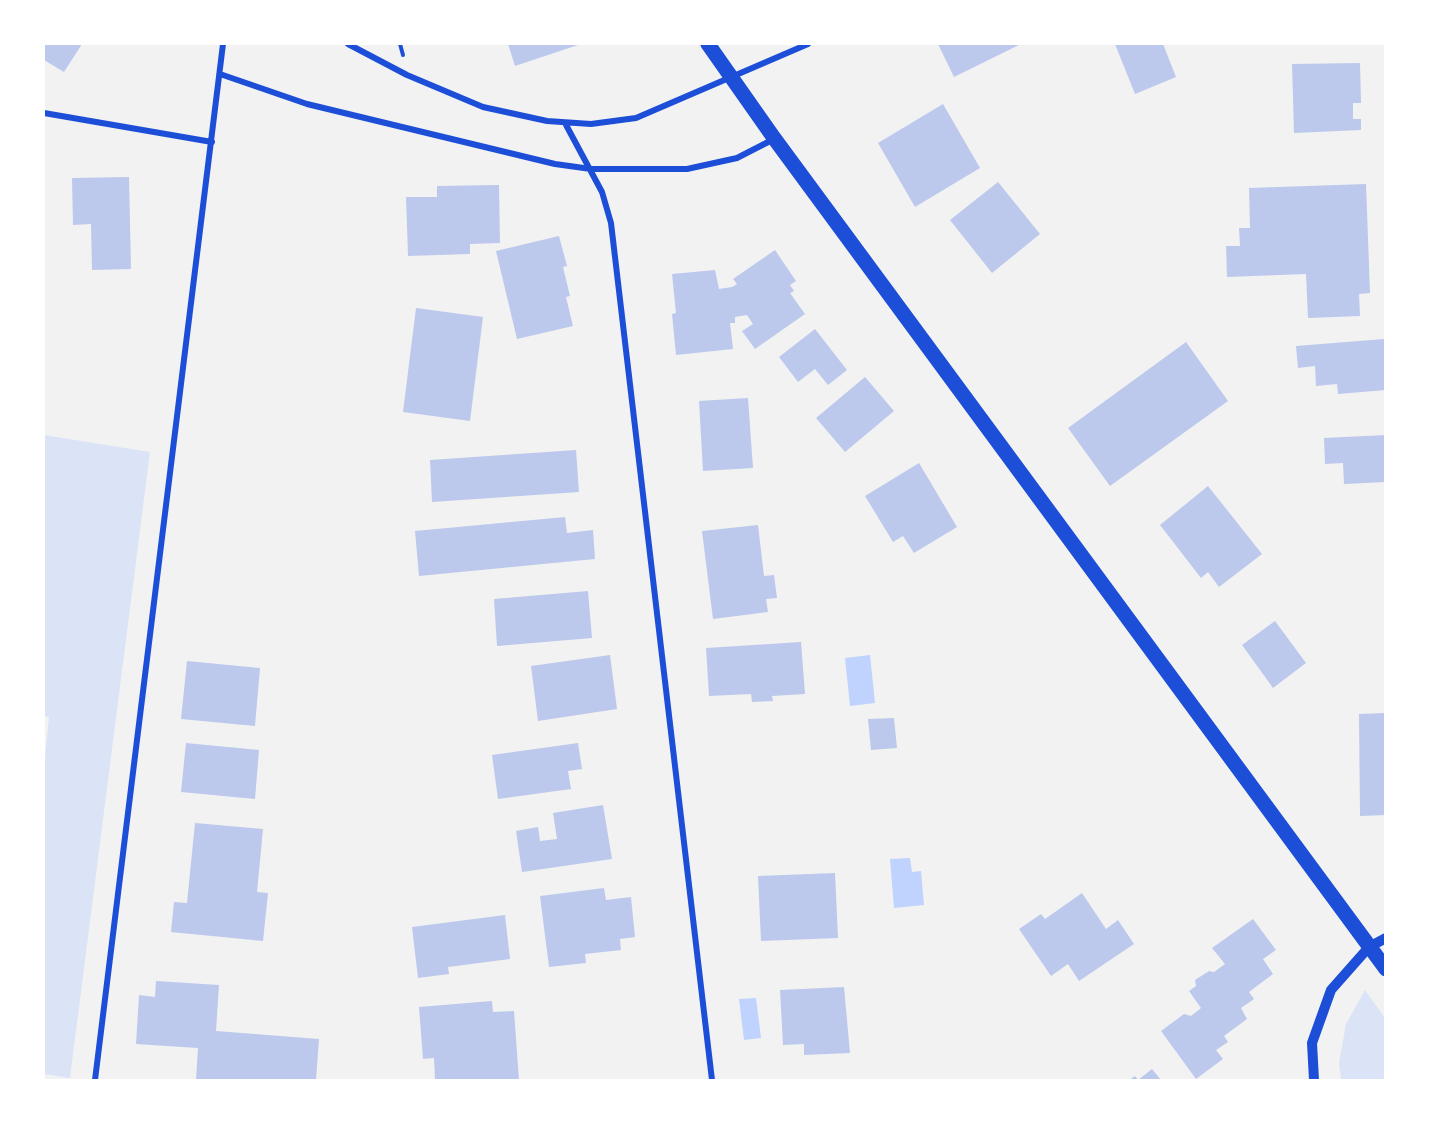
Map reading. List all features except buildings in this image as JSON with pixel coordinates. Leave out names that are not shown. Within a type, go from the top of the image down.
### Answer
[{"type":"main road","points":[[708,44],[774,138],[1386,969]]},
{"type":"street","points":[[95,1080],[224,44]]},
{"type":"street","points":[[348,44],[407,75],[483,107],[565,123],[603,124],[636,118],[808,44]]},
{"type":"street","points":[[220,74],[307,104],[555,164],[591,170],[687,170],[737,158],[774,138]]},
{"type":"street","points":[[44,114],[212,142]]},
{"type":"street","points":[[565,123],[602,192],[611,224],[712,1080]]},
{"type":"street","points":[[1314,1080],[1312,1043],[1331,990],[1369,947],[1386,938]]},
{"type":"shaded area","points":[[44,435],[150,452],[70,1078],[44,1074],[44,766],[49,717],[44,716]]},
{"type":"shaded area","points":[[1365,990],[1385,1018],[1385,1080],[1341,1080],[1339,1063],[1346,1024]]},
{"type":"water","points":[[870,655],[875,703],[850,706],[845,658]]},
{"type":"water","points":[[910,858],[912,872],[921,871],[924,905],[894,908],[890,859]]},
{"type":"water","points":[[756,998],[761,1038],[744,1040],[739,999]]}]
